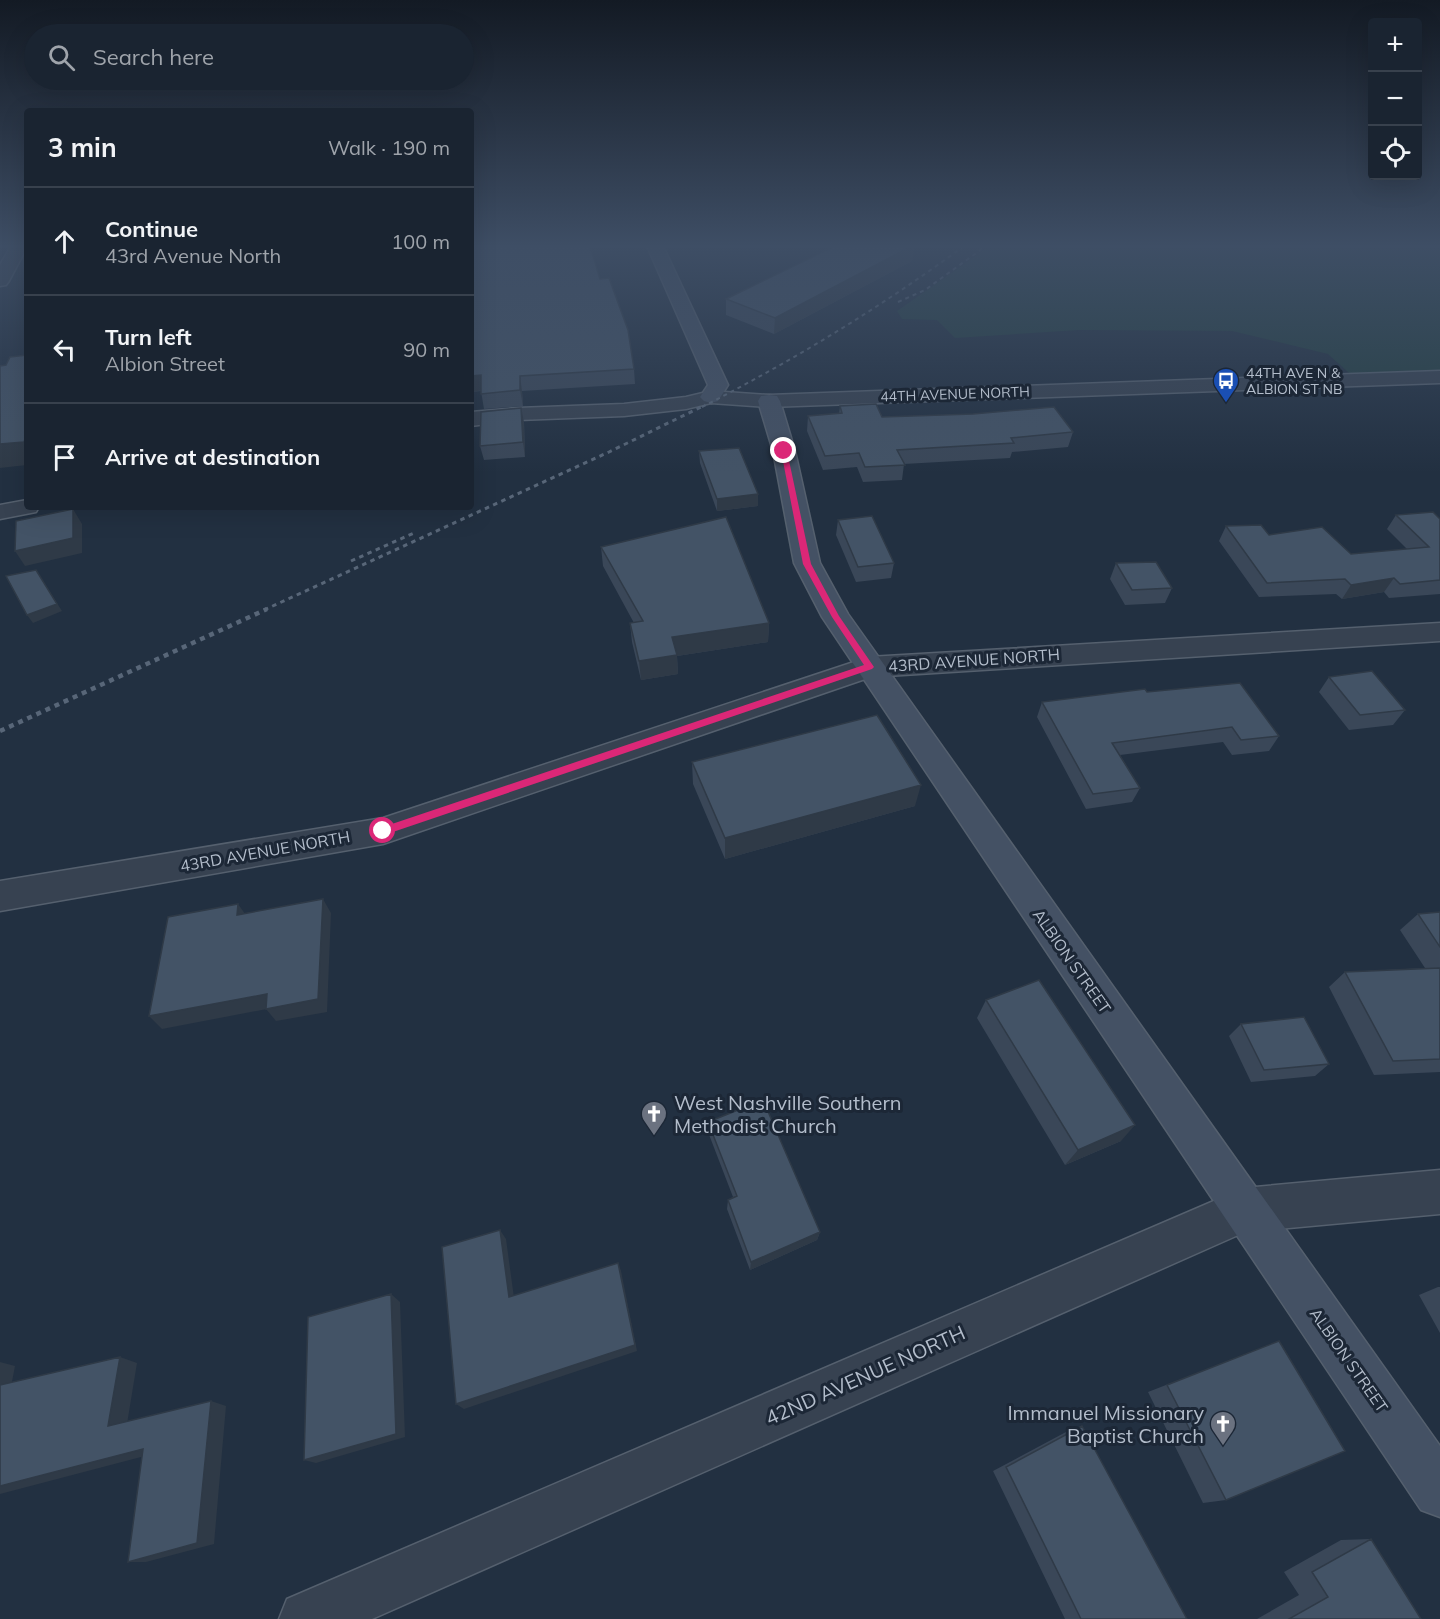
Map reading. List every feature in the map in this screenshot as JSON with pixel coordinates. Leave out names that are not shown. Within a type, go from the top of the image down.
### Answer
[{"type":"street","points":[[689,322],[718,386],[711,397]]},
{"type":"street","name":"44TH AVENUE NORTH","points":[[474,419],[518,414],[634,409],[686,404],[711,397],[769,401],[1440,377]]},
{"type":"street","name":"ALBION STREET","points":[[769,401],[784,451],[807,564],[836,617],[1440,1491]]},
{"type":"street","points":[[0,512],[24,508]]},
{"type":"street","name":"43RD AVENUE NORTH","points":[[0,896],[383,831],[869,667],[1440,632]]},
{"type":"street","name":"42ND AVENUE NORTH","points":[[306,1619],[1244,1210],[1440,1192]]},
{"type":"green space","points":[[939,322],[1440,322],[1440,377],[1358,381],[1328,354],[1232,331],[1079,330],[955,338]]},
{"type":"building","points":[[474,322],[625,322],[628,330],[634,369],[520,376],[520,390],[481,394],[481,375],[474,376]]},
{"type":"building","points":[[24,355],[24,442],[0,444],[0,366],[6,365],[10,357]]},
{"type":"building","points":[[876,404],[882,417],[973,414],[1054,407],[1073,432],[1011,438],[1014,443],[897,450],[905,465],[865,467],[859,453],[825,456],[808,416],[842,413],[840,406]]},
{"type":"building","points":[[521,408],[523,442],[480,446],[481,412]]},
{"type":"building","points":[[739,448],[758,494],[717,499],[699,451]]},
{"type":"building","points":[[73,510],[73,538],[15,551],[16,521]]},
{"type":"building","points":[[1433,512],[1440,519],[1440,580],[1400,584],[1394,578],[1351,585],[1345,579],[1267,583],[1226,526],[1261,525],[1269,535],[1322,527],[1351,554],[1429,547],[1396,515]]},
{"type":"building","points":[[872,516],[894,563],[858,567],[838,520]]},
{"type":"building","points":[[726,517],[769,623],[672,637],[677,655],[639,661],[630,623],[643,621],[601,547]]},
{"type":"building","points":[[1156,562],[1172,588],[1132,590],[1116,563]]},
{"type":"building","points":[[36,570],[57,604],[27,615],[6,576]]},
{"type":"building","points":[[1372,671],[1405,710],[1360,715],[1329,677]]},
{"type":"building","points":[[1240,683],[1279,736],[1241,740],[1232,727],[1112,743],[1140,788],[1093,794],[1042,702],[1145,689],[1147,692]]},
{"type":"building","points":[[877,715],[921,785],[725,838],[692,762]]},
{"type":"building","points":[[323,899],[318,999],[266,1009],[267,994],[149,1016],[168,917],[238,904],[237,915]]},
{"type":"building","points":[[1440,912],[1440,947],[1418,914]]},
{"type":"building","points":[[1440,968],[1440,1059],[1393,1061],[1345,972]]},
{"type":"building","points":[[1039,980],[1135,1125],[1078,1150],[986,1000]]},
{"type":"building","points":[[1304,1017],[1329,1064],[1264,1070],[1241,1024]]},
{"type":"building","points":[[763,1100],[820,1232],[751,1262],[728,1200],[737,1196],[708,1122]]},
{"type":"building","points":[[500,1230],[509,1297],[618,1263],[635,1345],[456,1404],[442,1247]]},
{"type":"building","points":[[391,1294],[396,1434],[304,1460],[308,1317]]},
{"type":"building","points":[[1279,1341],[1345,1451],[1226,1500],[1167,1385]]},
{"type":"building","points":[[120,1357],[108,1426],[211,1401],[197,1543],[128,1562],[143,1449],[0,1486],[0,1385]]},
{"type":"building","points":[[1082,1426],[1187,1619],[1081,1619],[1006,1467]]},
{"type":"building","points":[[1371,1539],[1421,1619],[1289,1619],[1328,1597],[1312,1572]]},
{"type":"railway","points":[[702,407],[770,371],[852,322]]},
{"type":"railway","points":[[264,610],[609,452],[705,405]]},
{"type":"railway","points":[[351,561],[414,533]]},
{"type":"railway","points":[[0,731],[267,609]]},
{"type":"place","name":"44TH AVE N & ALBION ST NB","points":[[1226,404]]},
{"type":"place","name":"West Nashville Southern Methodist Church","points":[[654,1137]]},
{"type":"place","name":"Immanuel Missionary Baptist Church","points":[[1223,1447]]},
{"type":"route","points":[[383,831],[869,667],[836,617],[807,564],[784,451]]}]
